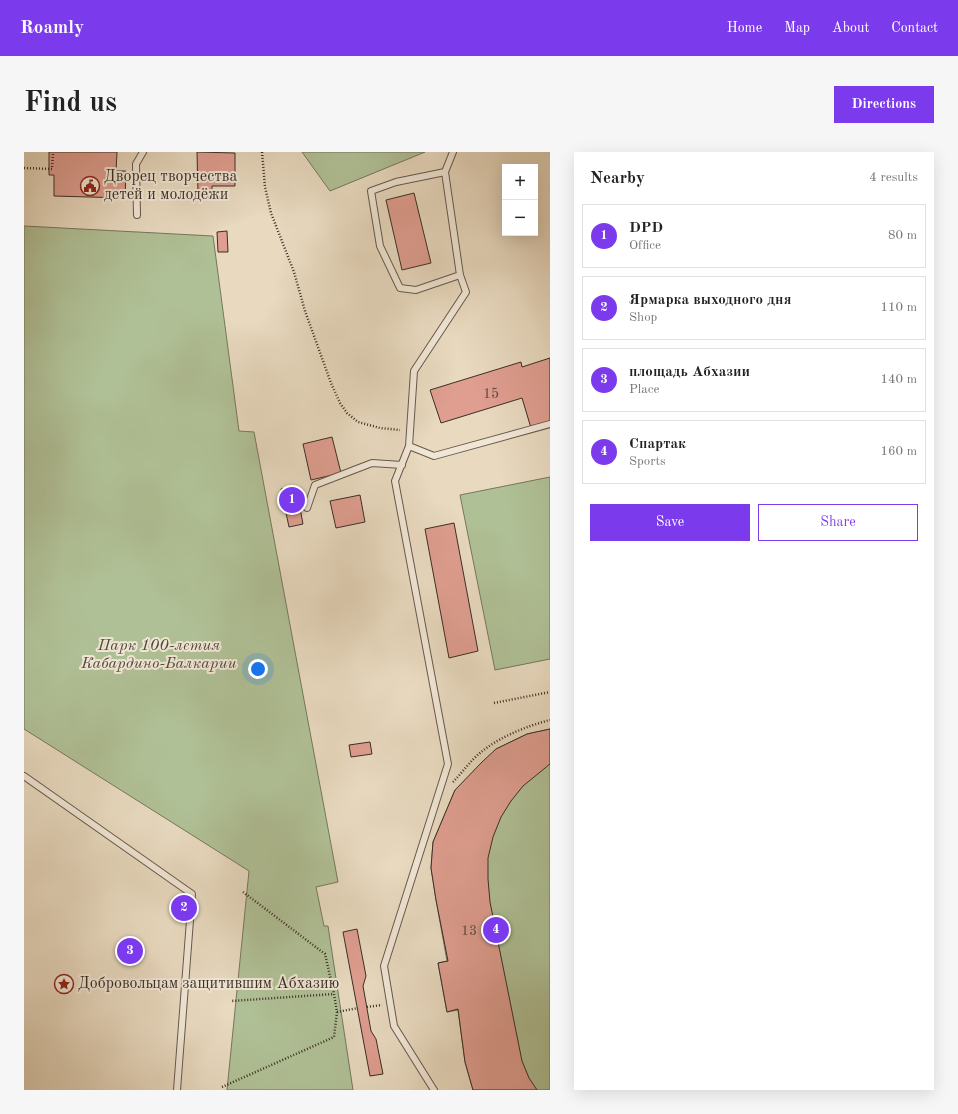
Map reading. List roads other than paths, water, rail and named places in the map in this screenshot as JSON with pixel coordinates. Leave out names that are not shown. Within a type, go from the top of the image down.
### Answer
[{"type":"lane","points":[[137,216],[136,164],[143,152]]},
{"type":"lane","points":[[434,1090],[394,1026],[384,966],[448,764],[395,481],[409,446],[414,371],[466,292],[460,275],[445,172],[453,152]]},
{"type":"lane","points":[[445,172],[396,182],[371,190],[377,232],[380,246],[400,288],[416,290],[460,275]]},
{"type":"lane","points":[[409,446],[434,456],[550,424]]},
{"type":"lane","points":[[307,508],[315,485],[372,463],[402,465]]},
{"type":"lane","points":[[24,776],[192,894],[177,1090]]},
{"type":"place","name":"Дворец творчества детей и молодёжи","points":[[90,186]]},
{"type":"place","name":"DPD","points":[[292,500]]},
{"type":"place","name":"Ярмарка выходного дня","points":[[184,908]]},
{"type":"place","name":"Спартак","points":[[496,930]]},
{"type":"place","name":"площадь Абхазии","points":[[130,951]]},
{"type":"place","name":"Добровольцам защитившим Абхазию","points":[[64,984]]},
{"type":"park label","name":"Парк 100-летия Кабардино-Балкарии","points":[[159,655]]}]
